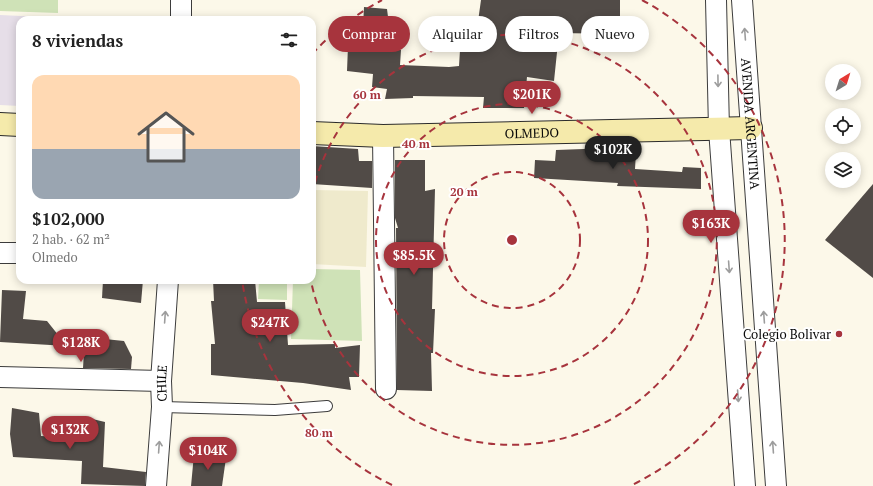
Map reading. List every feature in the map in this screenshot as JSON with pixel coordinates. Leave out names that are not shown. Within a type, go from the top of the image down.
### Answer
[{"type":"street","points":[[181,0],[181,16]]},
{"type":"street","points":[[716,0],[719,128],[745,486]]},
{"type":"street","name":"AVENIDA ARGENTINA","points":[[742,0],[776,486]]},
{"type":"street","points":[[0,124],[16,125]]},
{"type":"street","name":"OLMEDO","points":[[316,133],[382,136],[751,128]]},
{"type":"street","points":[[382,136],[386,389]]},
{"type":"street","points":[[0,253],[16,253]]},
{"type":"street","name":"CHILE","points":[[156,486],[162,407],[161,381],[168,284]]},
{"type":"street","points":[[0,377],[161,381]]},
{"type":"lane","points":[[162,407],[274,410],[327,406]]},
{"type":"shaded area","points":[[0,15],[22,16],[16,16],[16,106],[0,105]]},
{"type":"shaded area","points":[[316,190],[368,191],[366,267],[316,264]]},
{"type":"green space","points":[[0,0],[58,0],[58,13],[0,11]]},
{"type":"green space","points":[[316,269],[360,270],[362,341],[291,339],[293,284],[316,284]]},
{"type":"green space","points":[[259,284],[287,284],[287,300],[258,299]]},
{"type":"building","points":[[481,0],[620,0],[620,16],[581,16],[581,33],[573,33],[573,16],[505,16],[505,52],[557,52],[554,81],[527,77],[524,108],[483,108],[484,97],[413,96],[413,98],[385,99],[387,89],[372,87],[373,74],[347,71],[348,52],[401,52],[400,65],[449,67],[459,66],[460,52],[497,52],[497,16],[479,16]]},
{"type":"building","points":[[364,7],[387,9],[388,16],[364,16]]},
{"type":"building","points":[[316,146],[358,149],[359,161],[372,161],[372,188],[316,184]]},
{"type":"building","points":[[611,148],[636,152],[635,169],[682,172],[683,167],[701,168],[701,189],[617,186],[618,183],[534,178],[535,160],[555,161],[556,150]]},
{"type":"building","points":[[395,160],[425,160],[425,191],[435,189],[432,309],[435,309],[433,353],[431,353],[432,391],[397,390],[396,228],[398,228],[395,218]]},
{"type":"building","points":[[873,184],[873,278],[825,240]]},
{"type":"building","points":[[103,284],[143,284],[141,303],[102,298]]},
{"type":"building","points":[[213,284],[255,284],[257,302],[285,302],[288,345],[335,344],[335,348],[360,345],[359,377],[349,377],[351,390],[303,383],[211,375],[211,344],[215,344],[211,301],[214,301]]},
{"type":"building","points":[[2,290],[26,291],[23,319],[47,321],[67,346],[0,342]]},
{"type":"building","points":[[85,337],[124,341],[132,357],[131,369],[83,368]]},
{"type":"building","points":[[12,408],[39,413],[41,436],[83,438],[84,417],[105,422],[103,467],[146,472],[145,486],[81,484],[82,461],[13,457],[10,434]]},
{"type":"building","points":[[194,454],[226,458],[222,486],[191,486]]},
{"type":"place","name":"Colegio Bolivar","points":[[839,334]]}]
